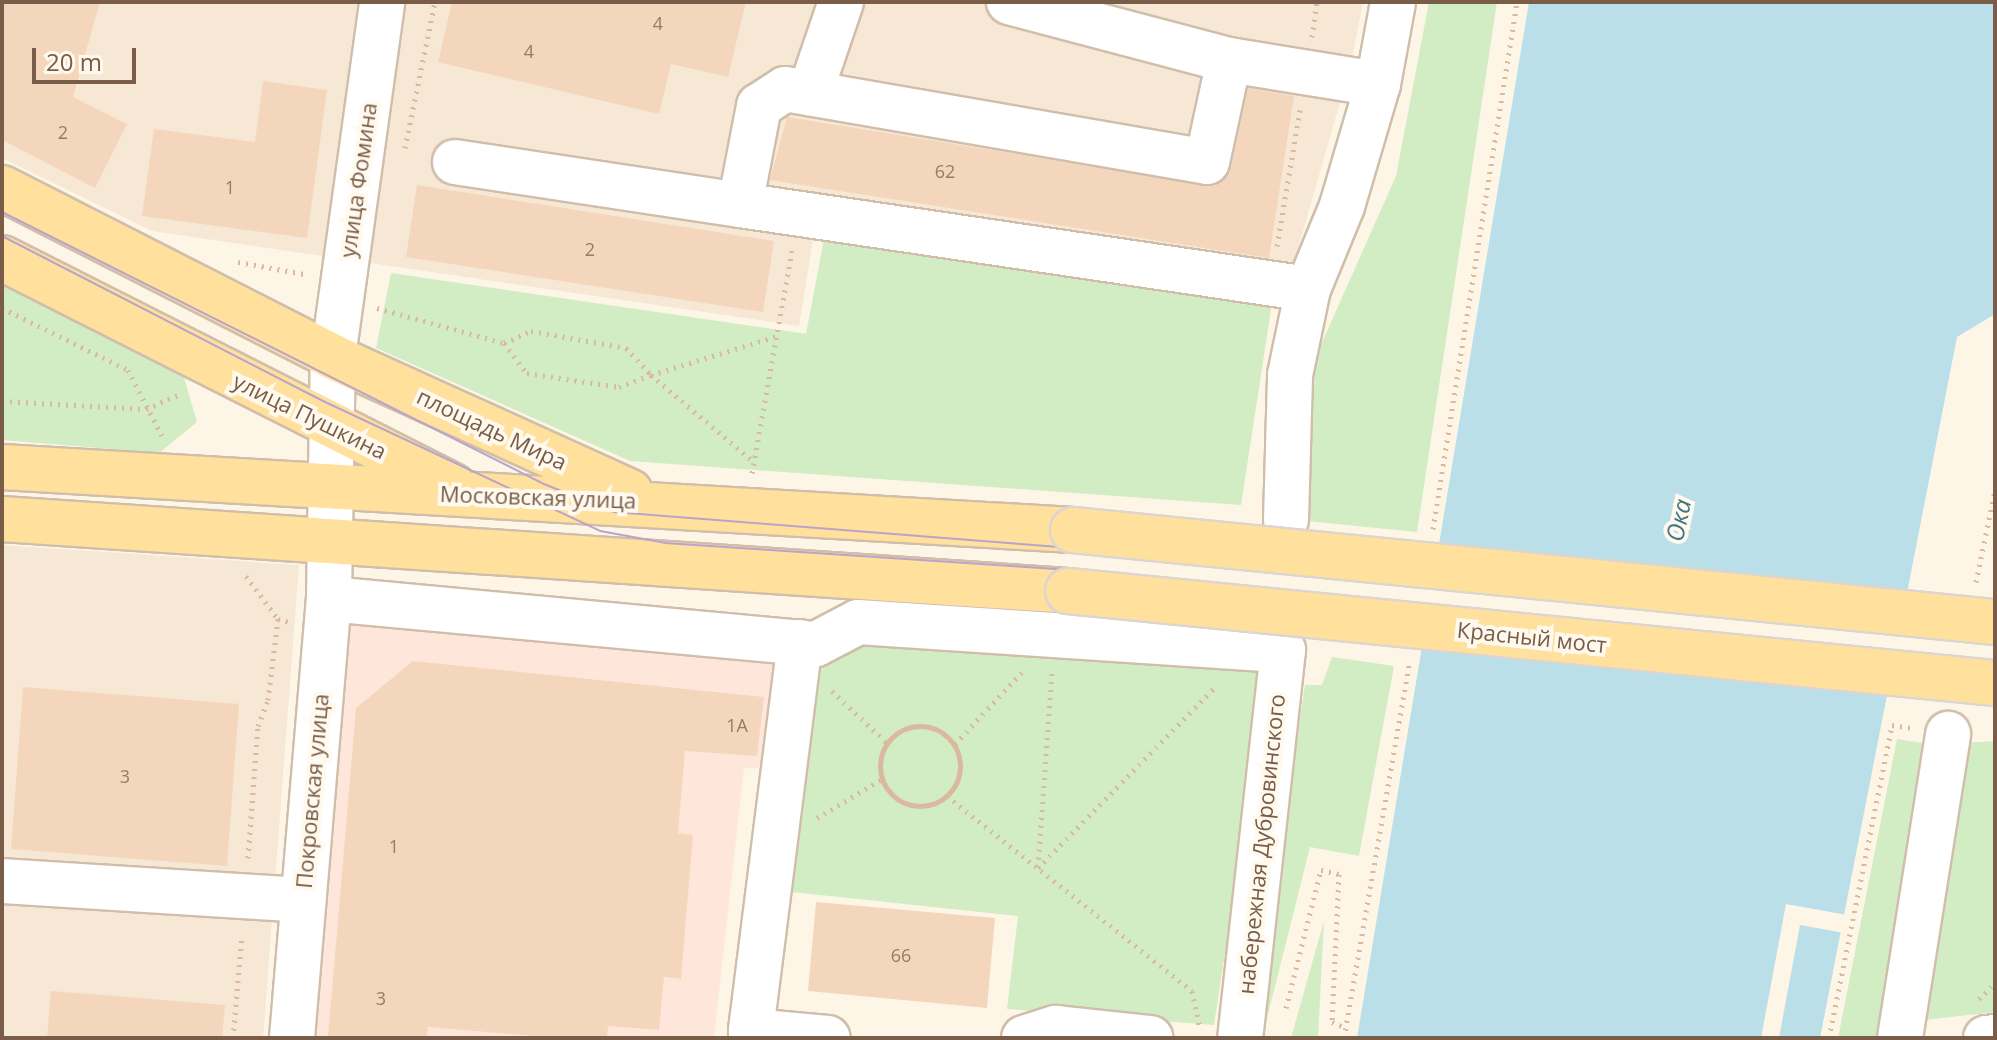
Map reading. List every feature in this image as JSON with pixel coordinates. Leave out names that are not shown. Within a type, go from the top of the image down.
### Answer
[{"type":"main road","points":[[2,188],[333,357]]},
{"type":"main road","name":"улица Пушкина","points":[[2,258],[333,428],[471,494],[625,561]]},
{"type":"main road","name":"площадь Мира","points":[[333,357],[651,502]]},
{"type":"main road","name":"Московская улица","points":[[2,467],[331,488],[651,502],[1073,530],[1985,605]]},
{"type":"main road","points":[[2,519],[625,561]]},
{"type":"main road","name":"Красный мост","points":[[625,561],[1068,591],[1995,683]]},
{"type":"street","name":"улица Фомина","points":[[333,428],[333,357],[382,2]]},
{"type":"street","points":[[810,93],[841,2]]},
{"type":"street","points":[[1009,2],[1229,60],[1378,84]]},
{"type":"street","points":[[1286,520],[1290,286],[1342,206],[1378,84],[1393,2]]},
{"type":"street","points":[[740,205],[759,106],[785,89],[1207,162],[1229,60]]},
{"type":"street","points":[[455,162],[1290,286]]},
{"type":"street","name":"Покровская улица","points":[[292,1038],[329,599],[333,428]]},
{"type":"street","points":[[329,599],[799,650],[858,622],[1266,651]]},
{"type":"street","points":[[799,650],[751,1031],[828,1038]]},
{"type":"street","name":"набережная Дубровинского","points":[[1240,1038],[1266,651]]},
{"type":"street","points":[[1900,1038],[1948,734]]},
{"type":"street","points":[[2,881],[303,900]]},
{"type":"street","points":[[1024,1038],[1055,1028],[1150,1038]]},
{"type":"street","points":[[1986,1038],[1995,1037]]},
{"type":"path","points":[[1290,286],[1306,73],[1317,2]]},
{"type":"path","points":[[1432,533],[1517,2]]},
{"type":"path","points":[[749,490],[799,214]]},
{"type":"path","points":[[372,307],[504,343],[527,373],[619,387],[777,336]]},
{"type":"path","points":[[2,308],[128,370],[170,451]]},
{"type":"path","points":[[504,343],[531,331],[626,348],[651,375],[754,462]]},
{"type":"path","points":[[2,401],[146,409],[197,387]]},
{"type":"path","points":[[1985,605],[1995,490]]},
{"type":"path","points":[[249,577],[278,619],[290,622]]},
{"type":"path","points":[[233,1038],[258,726],[268,700],[278,619]]},
{"type":"path","points":[[955,744],[1054,637]]},
{"type":"path","points":[[1038,868],[1054,637]]},
{"type":"path","points":[[799,650],[886,742],[882,779]]},
{"type":"path","points":[[1038,868],[1266,651]]},
{"type":"path","points":[[1344,1038],[1411,657]]},
{"type":"path","points":[[882,779],[909,805],[947,796],[960,772],[955,744],[933,727],[919,725],[886,742]]},
{"type":"path","points":[[1829,1038],[1892,725]]},
{"type":"path","points":[[773,845],[882,779]]},
{"type":"path","points":[[947,796],[1192,991],[1202,1038]]},
{"type":"path","points":[[1282,1023],[1321,870],[1339,874],[1332,1022],[1346,1028]]},
{"type":"shaded area","points":[[2,2],[1363,2],[1351,64],[1291,273],[818,210],[799,326],[152,231],[2,158]]},
{"type":"shaded area","points":[[2,545],[299,565],[263,1038],[2,1038]]},
{"type":"shaded area","points":[[354,590],[787,630],[769,769],[744,768],[714,1038],[313,1038]]},
{"type":"green space","points":[[1429,2],[1497,2],[1417,532],[1306,521],[1308,374],[1396,176]]},
{"type":"green space","points":[[825,234],[1272,303],[1241,505],[630,461],[376,348],[391,273],[806,334]]},
{"type":"green space","points":[[2,283],[182,371],[197,422],[159,453],[2,440]]},
{"type":"green space","points":[[867,637],[1268,671],[1214,1025],[1007,1009],[1018,916],[773,890],[798,699],[822,659]]},
{"type":"green space","points":[[1332,657],[1394,666],[1359,856],[1310,847],[1262,1038],[1253,1038],[1305,685],[1322,685]]},
{"type":"green space","points":[[1897,739],[1936,745],[1878,1038],[1838,1038]]},
{"type":"green space","points":[[1995,741],[1995,1012],[1924,1020],[1963,743]]},
{"type":"green space","points":[[1324,921],[1318,1038],[1291,1038]]},
{"type":"water","name":"Ока","points":[[1529,2],[1995,2],[1995,314],[1957,337],[1820,1038],[1357,1038]]},
{"type":"pier","points":[[1436,548],[1912,598],[1894,692],[1420,647]]},
{"type":"pier","points":[[1786,904],[1847,915],[1844,933],[1800,925],[1779,1038],[1761,1038]]},
{"type":"building","points":[[2,2],[100,2],[73,97],[127,124],[95,188],[2,140]]},
{"type":"building","points":[[452,2],[746,2],[728,77],[671,64],[659,114],[438,62]]},
{"type":"building","points":[[263,81],[327,90],[307,238],[142,216],[154,129],[255,142]]},
{"type":"building","points":[[1248,88],[1294,96],[1269,258],[770,180],[787,117],[1215,186],[1231,167]]},
{"type":"building","points":[[417,185],[774,241],[763,312],[406,257]]},
{"type":"building","points":[[413,661],[764,697],[757,756],[685,751],[678,833],[693,835],[681,979],[664,977],[659,1030],[608,1026],[607,1038],[558,1038],[428,1027],[427,1037],[328,1038],[356,708]]},
{"type":"building","points":[[23,687],[239,704],[227,866],[11,849]]},
{"type":"building","points":[[816,902],[995,918],[987,1008],[808,991]]},
{"type":"building","points":[[51,991],[225,1005],[222,1038],[47,1038]]},
{"type":"tram line","points":[[2,212],[544,484],[614,512],[1072,548],[1995,645]]},
{"type":"tram line","points":[[2,236],[323,401],[600,531],[666,543],[1070,570],[1995,664]]}]
